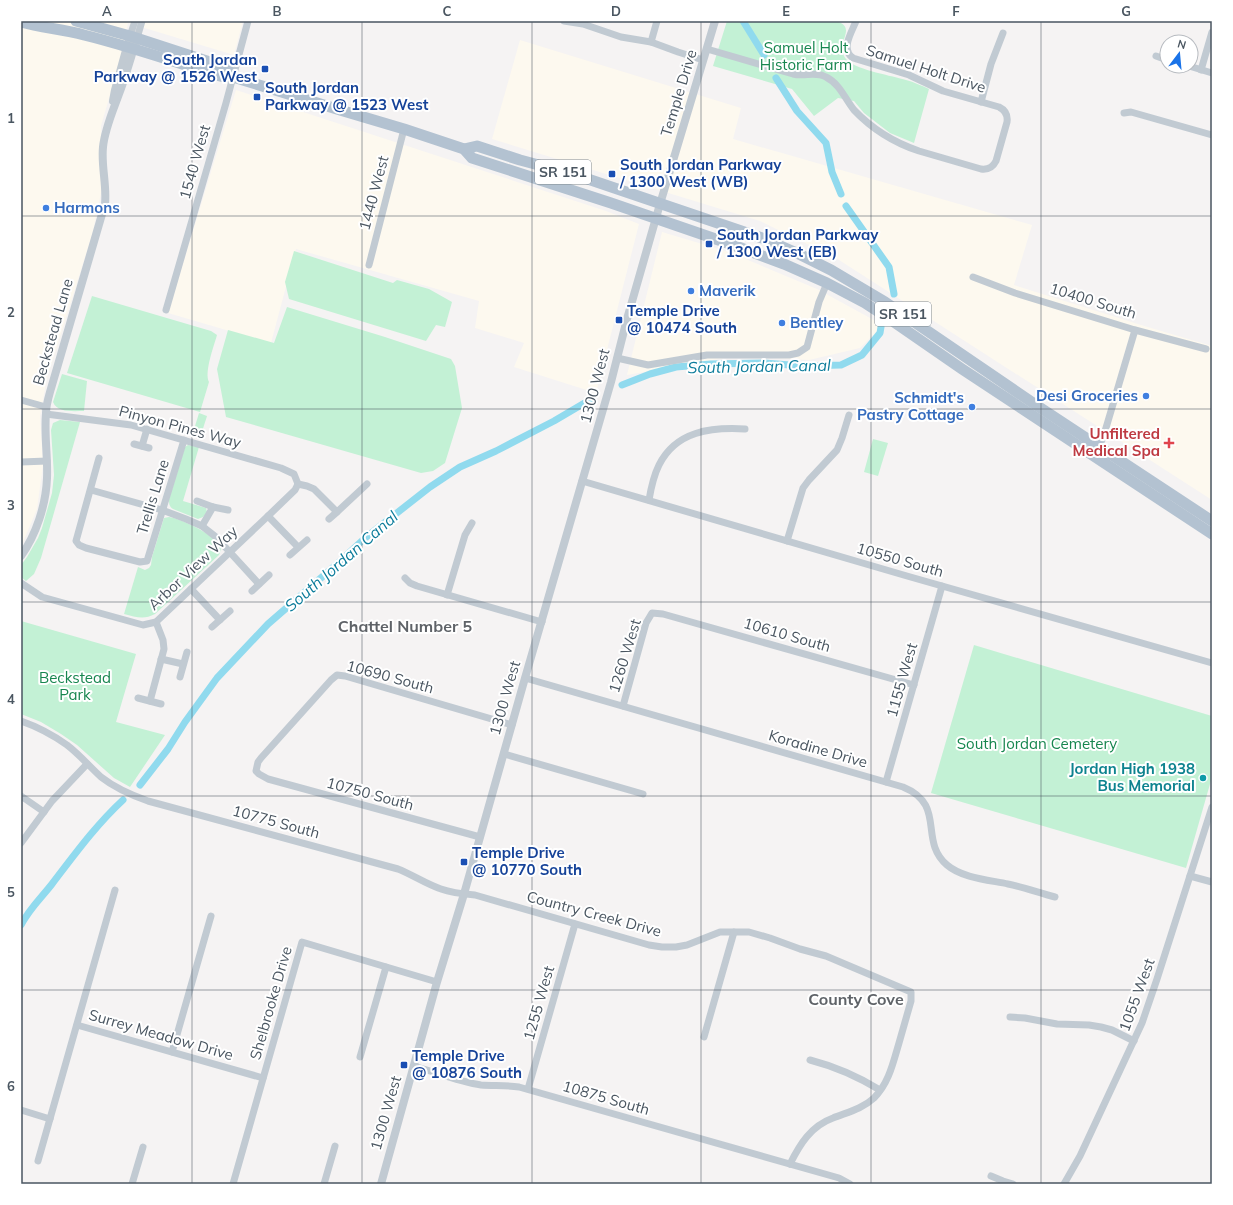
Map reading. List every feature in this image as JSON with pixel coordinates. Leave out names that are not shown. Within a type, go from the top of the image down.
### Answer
[{"type":"main road","name":"SR 151","points":[[76,21],[220,76],[233,77],[404,129],[464,149],[472,158],[656,218],[784,264],[827,283],[894,322],[962,369],[1212,534]]},
{"type":"main road","name":"SR 151","points":[[21,22],[132,43],[219,65],[227,69],[233,77]]},
{"type":"main road","name":"SR 151","points":[[464,149],[477,146],[520,160],[586,178],[762,238],[799,254],[857,285],[898,311],[1212,521]]},
{"type":"main road","points":[[1153,496],[1159,486]]},
{"type":"street","name":"Beckstead Lane","points":[[132,43],[135,21]]},
{"type":"street","name":"Beckstead Lane","points":[[21,556],[31,541],[45,498],[47,479],[46,411],[50,392],[105,204],[106,188],[102,155],[103,145],[112,114],[115,90],[132,43],[142,21]]},
{"type":"street","name":"1540 West","points":[[166,310],[248,21]]},
{"type":"street","points":[[564,21],[590,23],[621,37],[651,42],[703,60]]},
{"type":"street","points":[[651,42],[657,21]]},
{"type":"street","name":"Temple Drive","points":[[656,218],[715,21]]},
{"type":"street","name":"Samuel Holt Drive","points":[[707,49],[793,74],[823,75],[834,83],[862,117],[891,139],[919,151],[981,169],[987,169],[994,164],[1007,122],[1006,112],[999,107],[938,89],[909,75],[853,58],[848,54],[847,46],[856,21]]},
{"type":"street","points":[[1212,32],[1201,70],[1212,73]]},
{"type":"street","points":[[981,102],[991,64],[1003,33]]},
{"type":"street","points":[[1124,113],[1130,112],[1212,135]]},
{"type":"street","name":"1440 West","points":[[369,265],[404,129]]},
{"type":"street","name":"1300 West","points":[[381,1184],[437,982],[464,894],[542,622],[656,218]]},
{"type":"street","name":"10400 South","points":[[973,277],[1008,291],[1206,350]]},
{"type":"street","points":[[617,358],[648,365],[707,356],[789,355],[798,353],[806,346],[819,302],[827,283]]},
{"type":"street","points":[[1099,446],[1103,438],[1135,330]]},
{"type":"street","name":"Pinyon Pines Way","points":[[21,400],[46,411],[131,425],[281,468],[294,474],[298,484]]},
{"type":"street","points":[[787,541],[803,488],[837,450],[849,415]]},
{"type":"street","points":[[649,500],[659,465],[665,455],[680,441],[688,436],[707,430],[726,428],[745,429]]},
{"type":"street","points":[[142,446],[147,429]]},
{"type":"street","name":"Trellis Lane","points":[[91,490],[76,541],[86,548],[140,562],[147,562],[184,440]]},
{"type":"street","points":[[99,458],[91,490],[162,510],[202,526],[216,537],[259,584]]},
{"type":"street","points":[[21,462],[47,461]]},
{"type":"street","name":"10550 South","points":[[582,481],[1212,663]]},
{"type":"street","points":[[298,484],[314,489],[337,512]]},
{"type":"street","name":"Arbor View Way","points":[[21,583],[42,597],[56,602],[143,625],[156,622],[230,553],[294,490],[298,484]]},
{"type":"street","points":[[329,519],[367,484]]},
{"type":"street","points":[[197,501],[212,507],[228,510]]},
{"type":"street","points":[[202,526],[212,507]]},
{"type":"street","points":[[268,516],[298,547]]},
{"type":"street","points":[[447,595],[465,535],[472,523]]},
{"type":"street","points":[[290,555],[306,540]]},
{"type":"street","points":[[252,591],[269,575]]},
{"type":"street","points":[[404,578],[417,586],[542,622]]},
{"type":"street","name":"1155 West","points":[[886,782],[942,586]]},
{"type":"street","points":[[191,589],[220,620]]},
{"type":"street","points":[[212,627],[230,611]]},
{"type":"street","name":"10610 South","points":[[652,613],[663,614],[914,685]]},
{"type":"street","name":"1260 West","points":[[623,706],[646,624],[652,613]]},
{"type":"street","points":[[150,701],[164,649],[163,640],[156,622]]},
{"type":"street","points":[[180,677],[186,652]]},
{"type":"street","points":[[161,658],[183,664]]},
{"type":"street","name":"10690 South","points":[[256,771],[258,762],[261,758],[337,675],[352,678],[512,725]]},
{"type":"street","name":"Koradine Drive","points":[[525,678],[910,790],[921,799],[929,814],[936,852],[947,866],[963,873],[987,880],[1013,885],[1055,897]]},
{"type":"street","points":[[138,698],[161,704]]},
{"type":"street","name":"10775 South","points":[[21,721],[45,731],[57,738],[110,784],[136,797],[398,869],[441,889],[452,893],[464,894]]},
{"type":"street","points":[[504,754],[643,794]]},
{"type":"street","points":[[21,842],[52,800],[87,764]]},
{"type":"street","name":"10750 South","points":[[256,771],[268,779],[480,837]]},
{"type":"street","points":[[21,796],[44,812]]},
{"type":"street","name":"1055 West","points":[[1064,1184],[1080,1156],[1134,1041],[1155,986],[1212,806]]},
{"type":"street","points":[[1190,876],[1212,882]]},
{"type":"street","points":[[77,1024],[115,890]]},
{"type":"street","name":"Country Creek Drive","points":[[464,894],[475,895],[649,945],[662,947],[687,945],[720,932],[749,932],[826,956],[911,992],[910,1002],[892,1067],[886,1083],[874,1098],[858,1109],[824,1122],[813,1130],[803,1140],[790,1164]]},
{"type":"street","points":[[172,1052],[211,916]]},
{"type":"street","name":"1255 West","points":[[528,1089],[575,924]]},
{"type":"street","points":[[704,1037],[734,932]]},
{"type":"street","name":"Shelbrooke Drive","points":[[233,1184],[302,942],[437,982]]},
{"type":"street","points":[[360,1057],[386,967]]},
{"type":"street","points":[[1010,1018],[1026,1018],[1057,1024],[1084,1024],[1101,1027],[1112,1030],[1134,1041]]},
{"type":"street","name":"Surrey Meadow Drive","points":[[38,1161],[77,1024],[263,1078]]},
{"type":"street","points":[[810,1060],[854,1075],[880,1090]]},
{"type":"street","name":"10875 South","points":[[414,1066],[473,1083],[490,1086],[509,1085],[528,1089],[839,1178],[850,1184]]},
{"type":"street","points":[[21,1110],[50,1119]]},
{"type":"street","points":[[324,1184],[335,1146]]},
{"type":"street","points":[[132,1184],[143,1147]]},
{"type":"street","points":[[991,1176],[1014,1184]]},
{"type":"shaded area","points":[[21,21],[243,21],[234,55],[128,23],[121,57],[101,126],[102,189],[92,235],[47,378],[40,416],[43,465],[37,509],[21,547]]},
{"type":"shaded area","points":[[520,40],[741,108],[733,139],[1032,225],[1014,285],[1212,346],[1212,500],[836,258],[760,221],[492,139]]},
{"type":"shaded area","points":[[236,90],[606,211],[639,224],[596,393],[514,367],[524,343],[475,328],[479,301],[296,249],[271,343],[168,313]]},
{"type":"shaded area","points":[[662,232],[729,252],[817,289],[883,325],[860,348],[809,360],[736,356],[627,375]]},
{"type":"green space","name":"Samuel Holt Historic Farm","points":[[727,21],[836,21],[843,24],[846,28],[846,33],[842,49],[848,61],[859,67],[909,81],[929,89],[914,143],[890,133],[864,113],[854,101],[838,98],[814,116],[792,89],[713,66]]},
{"type":"green space","points":[[294,251],[393,283],[397,280],[429,289],[452,302],[445,327],[436,325],[426,341],[289,299],[285,282]]},
{"type":"green space","points":[[92,296],[211,331],[217,335],[209,366],[209,382],[200,412],[67,373]]},
{"type":"green space","points":[[287,307],[451,359],[455,366],[462,408],[445,463],[433,471],[421,473],[226,417],[217,369],[228,330],[274,343]]},
{"type":"green space","points":[[62,374],[87,381],[84,411],[66,411],[55,406],[53,402]]},
{"type":"green space","points":[[199,413],[207,416],[200,438],[192,436]]},
{"type":"green space","points":[[60,420],[80,422],[41,558],[34,574],[26,581],[21,577],[21,565],[38,538],[52,493],[54,475],[51,430],[53,423]]},
{"type":"green space","points":[[873,439],[888,443],[878,476],[864,472]]},
{"type":"green space","points":[[188,445],[199,447],[183,501],[206,508],[207,512],[203,517],[198,519],[173,509],[169,504],[169,499],[185,447]]},
{"type":"green space","points":[[169,517],[189,524],[211,537],[221,547],[219,555],[155,614],[151,616],[136,617],[124,614],[138,567],[145,570],[151,565],[164,518]]},
{"type":"green space","name":"Beckstead Park","points":[[21,621],[136,654],[116,722],[165,735],[130,787],[114,778],[77,745],[61,734],[41,722],[21,714]]},
{"type":"green space","name":"South Jordan Cemetery","points":[[974,645],[1212,716],[1212,777],[1186,868],[931,793]]},
{"type":"waterway","name":"South Jordan Canal","points":[[743,21],[764,55]]},
{"type":"waterway","name":"South Jordan Canal","points":[[776,78],[797,111],[826,143],[832,172],[841,194]]},
{"type":"waterway","name":"South Jordan Canal","points":[[846,206],[889,267],[894,294]]},
{"type":"waterway","name":"South Jordan Canal","points":[[622,385],[650,374],[676,367],[711,364],[764,363],[803,366],[841,365],[862,355],[880,333],[881,327]]},
{"type":"waterway","name":"South Jordan Canal","points":[[140,785],[168,749],[185,722],[217,678],[268,624],[365,538],[430,487],[460,467],[496,451],[554,421],[593,398]]},
{"type":"waterway","name":"South Jordan Canal","points":[[21,925],[32,908],[86,840],[123,800]]},
{"type":"place","name":"South Jordan Parkway @ 1526 West","points":[[265,69]]},
{"type":"place","name":"South Jordan Parkway @ 1523 West","points":[[257,97]]},
{"type":"place","name":"South Jordan Parkway / 1300 West (WB)","points":[[612,174]]},
{"type":"place","name":"Harmons","points":[[46,208]]},
{"type":"place","name":"South Jordan Parkway / 1300 West (EB)","points":[[709,244]]},
{"type":"place","name":"Maverik","points":[[691,291]]},
{"type":"place","name":"Temple Drive @ 10474 South","points":[[619,320]]},
{"type":"place","name":"Bentley","points":[[782,323]]},
{"type":"place","name":"Desi Groceries","points":[[1146,396]]},
{"type":"place","name":"Schmidt's Pastry Cottage","points":[[972,407]]},
{"type":"place","name":"Unfiltered Medical Spa","points":[[1169,443]]},
{"type":"place","name":"Jordan High 1938 Bus Memorial","points":[[1203,778]]},
{"type":"place","name":"Temple Drive @ 10770 South","points":[[464,862]]},
{"type":"place","name":"Temple Drive @ 10876 South","points":[[404,1065]]},
{"type":"district","name":"Chattel Number 5","points":[[405,626]]},
{"type":"district","name":"County Cove","points":[[856,999]]}]
